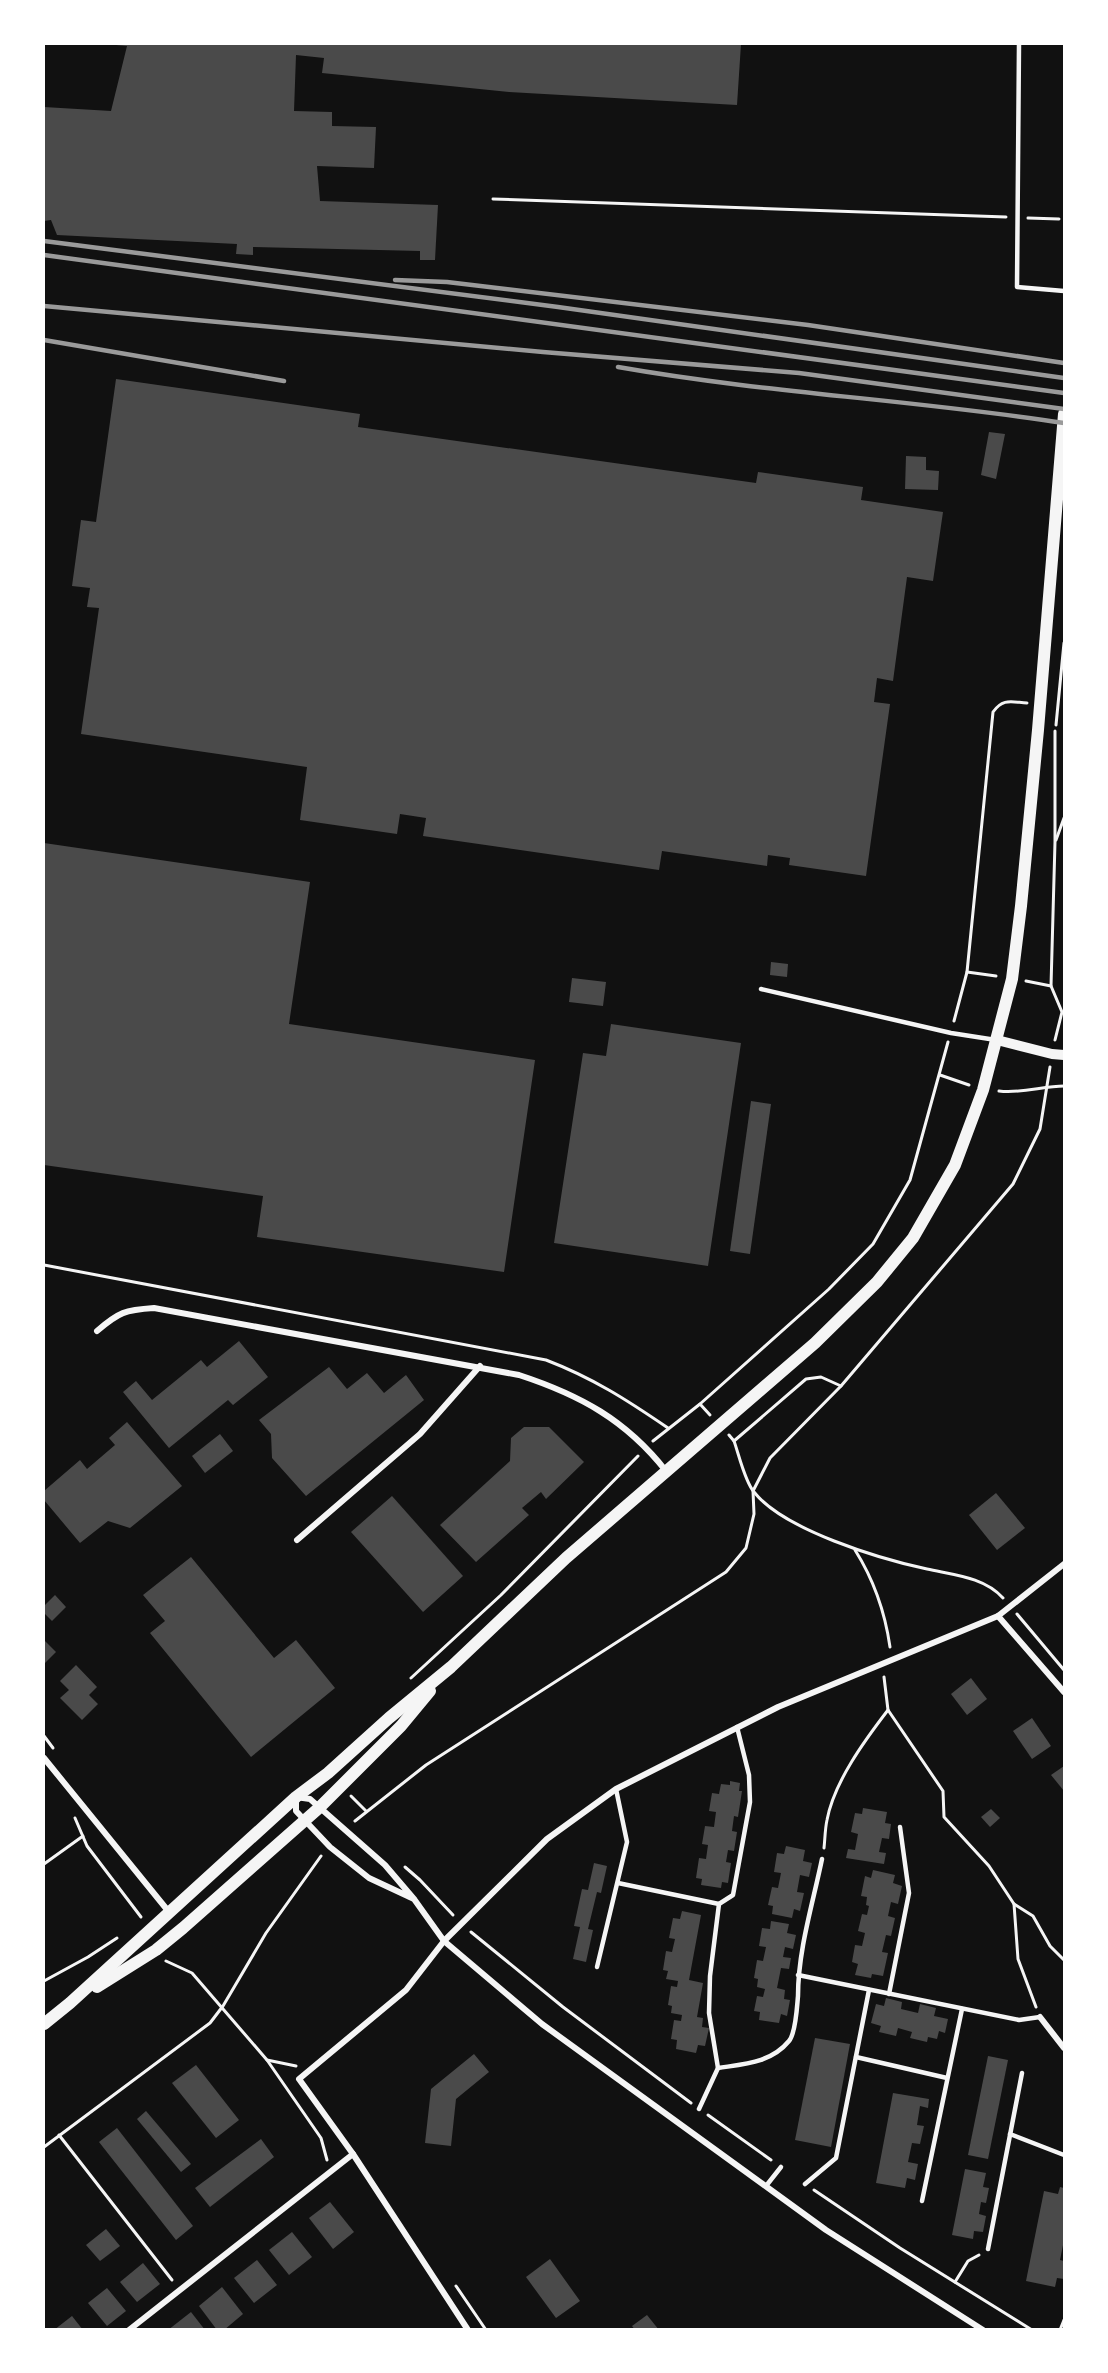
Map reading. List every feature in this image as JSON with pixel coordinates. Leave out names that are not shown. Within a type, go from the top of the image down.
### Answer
[{"type":"main road","points":[[44,2024],[296,1797],[451,1668],[566,1558],[815,1343],[877,1282],[913,1238],[955,1165],[983,1090],[1012,979],[1038,730],[1065,414]]},
{"type":"main road","points":[[70,2003],[156,1950],[321,1807],[401,1726],[451,1668]]},
{"type":"street","points":[[997,1040],[1065,1055]]},
{"type":"street","points":[[97,1331],[115,1315],[131,1310],[154,1308],[480,1366],[519,1375],[554,1386],[594,1406],[647,1446],[666,1471]]},
{"type":"street","points":[[297,1540],[420,1434],[480,1366]]},
{"type":"street","points":[[468,2330],[353,2154],[299,2079],[406,1990],[460,1923],[547,1839],[616,1789],[778,1707],[998,1616],[1065,1564]]},
{"type":"street","points":[[998,1616],[1065,1692]]},
{"type":"street","points":[[44,1758],[169,1912]]},
{"type":"street","points":[[414,1899],[369,1878],[330,1847],[296,1811],[296,1797],[310,1798],[346,1830],[385,1866],[414,1899],[444,1941],[542,2024],[826,2230],[983,2330]]},
{"type":"street","points":[[1040,2017],[1065,2048]]},
{"type":"street","points":[[129,2330],[353,2154]]},
{"type":"lane","points":[[1019,44],[1017,287],[1065,291]]},
{"type":"lane","points":[[761,989],[951,1033],[997,1040]]},
{"type":"lane","points":[[618,1883],[719,1904],[733,1895],[750,1802],[749,1775],[736,1727]]},
{"type":"lane","points":[[597,1967],[627,1842],[616,1789]]},
{"type":"lane","points":[[889,1994],[909,1893],[900,1827]]},
{"type":"lane","points":[[718,2068],[758,2062],[775,2054],[791,2039],[797,2008],[798,1975],[822,1859]]},
{"type":"lane","points":[[699,2109],[718,2068],[709,2013],[710,1976],[719,1904]]},
{"type":"lane","points":[[798,1975],[1018,2020],[1040,2017]]},
{"type":"lane","points":[[805,2184],[836,2158],[869,1990]]},
{"type":"lane","points":[[922,2201],[962,2009]]},
{"type":"lane","points":[[856,2057],[947,2078]]},
{"type":"lane","points":[[988,2249],[1022,2073]]},
{"type":"lane","points":[[1010,2134],[1065,2156]]},
{"type":"lane","points":[[766,2186],[781,2167]]},
{"type":"path","points":[[493,199],[1059,219]]},
{"type":"path","points":[[1055,732],[1065,643]]},
{"type":"path","points":[[405,1683],[501,1595],[583,1514],[647,1446],[700,1404],[829,1289],[873,1244],[910,1180],[968,972],[993,712],[999,704],[1008,701],[1030,703]]},
{"type":"path","points":[[1053,706],[1065,707]]},
{"type":"path","points":[[1055,842],[1065,818]]},
{"type":"path","points":[[44,1265],[546,1360],[582,1374],[627,1400],[668,1428]]},
{"type":"path","points":[[346,1830],[366,1811],[426,1765],[726,1572],[746,1548],[754,1514],[753,1491],[734,1441],[806,1379],[821,1377],[841,1386]]},
{"type":"path","points":[[753,1491],[783,1518],[854,1548],[891,1562],[971,1578],[995,1589],[1065,1670]]},
{"type":"path","points":[[854,1548],[867,1569],[885,1617],[891,1660]]},
{"type":"path","points":[[883,1663],[888,1710],[943,1791],[944,1817],[989,1866],[1014,1904],[1033,1916],[1050,1946],[1065,1960]]},
{"type":"path","points":[[822,1859],[827,1818],[838,1787],[867,1737],[888,1710]]},
{"type":"path","points":[[69,1811],[76,1819],[87,1846],[141,1917]]},
{"type":"path","points":[[44,1864],[83,1836]]},
{"type":"path","points":[[44,2147],[210,2023],[223,2006],[266,1933],[314,1864],[330,1847]]},
{"type":"path","points":[[404,1866],[460,1923],[563,2007],[781,2167]]},
{"type":"path","points":[[1014,1904],[1018,1959],[1040,2017]]},
{"type":"path","points":[[44,1981],[117,1938]]},
{"type":"path","points":[[156,1950],[165,1960],[192,1973],[223,2006]]},
{"type":"path","points":[[267,2060],[321,2138],[325,2158],[333,2169]]},
{"type":"path","points":[[59,2135],[179,2289]]},
{"type":"path","points":[[805,2184],[1032,2330]]},
{"type":"path","points":[[955,2282],[968,2262]]},
{"type":"path","points":[[1060,2330],[1064,2320]]},
{"type":"building","points":[[116,44],[741,44],[737,105],[509,92],[322,73],[324,58],[296,55],[294,111],[332,112],[332,126],[376,127],[374,168],[317,166],[320,201],[438,205],[435,260],[420,260],[420,251],[253,247],[253,255],[236,254],[237,244],[57,235],[51,220],[44,221],[44,107],[111,111],[127,46]]},
{"type":"building","points":[[116,379],[360,414],[358,427],[756,483],[758,472],[863,487],[861,500],[943,512],[933,581],[907,577],[893,681],[877,678],[874,702],[890,704],[866,876],[789,865],[790,858],[768,855],[767,866],[662,851],[659,870],[423,836],[426,818],[400,814],[397,834],[300,820],[307,767],[81,734],[99,608],[87,607],[90,588],[72,586],[81,520],[96,522]]},
{"type":"building","points":[[989,432],[1005,434],[996,479],[981,475]]},
{"type":"building","points":[[906,456],[926,457],[926,470],[939,471],[938,490],[905,489]]},
{"type":"building","points":[[44,843],[310,882],[289,1024],[535,1060],[504,1272],[257,1237],[263,1196],[44,1165]]},
{"type":"building","points":[[771,962],[788,964],[787,977],[770,975]]},
{"type":"building","points":[[572,978],[606,982],[603,1006],[569,1002]]},
{"type":"building","points":[[611,1024],[741,1043],[708,1266],[554,1243],[583,1053],[606,1056]]},
{"type":"building","points":[[751,1101],[771,1104],[750,1254],[730,1251]]},
{"type":"building","points":[[239,1341],[268,1377],[233,1405],[228,1400],[169,1448],[123,1392],[136,1381],[152,1400],[201,1360],[207,1367]]},
{"type":"building","points":[[329,1367],[347,1389],[367,1373],[384,1393],[406,1375],[424,1400],[306,1496],[272,1458],[271,1434],[259,1420]]},
{"type":"building","points":[[127,1422],[182,1486],[130,1528],[108,1521],[80,1543],[44,1500],[44,1491],[80,1460],[87,1469],[115,1445],[109,1438]]},
{"type":"building","points":[[524,1427],[549,1427],[584,1462],[546,1499],[541,1492],[522,1508],[529,1515],[476,1562],[440,1525],[510,1461],[511,1438]]},
{"type":"building","points":[[220,1434],[233,1451],[205,1473],[192,1456]]},
{"type":"building","points":[[996,1493],[1025,1528],[997,1550],[969,1515]]},
{"type":"building","points":[[392,1496],[463,1576],[423,1612],[351,1532]]},
{"type":"building","points":[[191,1557],[274,1658],[296,1640],[335,1688],[251,1757],[150,1633],[165,1621],[143,1595]]},
{"type":"building","points":[[55,1595],[66,1607],[52,1621],[44,1613],[44,1606]]},
{"type":"building","points":[[44,1640],[56,1652],[44,1664]]},
{"type":"building","points":[[76,1665],[97,1687],[89,1695],[98,1704],[82,1720],[60,1698],[69,1690],[60,1681]]},
{"type":"building","points":[[971,1678],[987,1699],[967,1715],[951,1694]]},
{"type":"building","points":[[1032,1718],[1051,1746],[1032,1759],[1013,1731]]},
{"type":"building","points":[[1064,1766],[1064,1791],[1051,1775]]},
{"type":"building","points":[[730,1781],[740,1783],[739,1791],[742,1791],[738,1817],[734,1816],[732,1831],[737,1832],[734,1851],[728,1850],[726,1862],[731,1863],[728,1883],[722,1882],[721,1888],[701,1885],[702,1879],[696,1878],[699,1858],[706,1859],[708,1845],[702,1844],[705,1826],[714,1827],[716,1812],[709,1811],[712,1793],[719,1794],[721,1784],[730,1785]]},
{"type":"building","points":[[863,1808],[887,1812],[885,1823],[891,1824],[889,1839],[882,1838],[879,1852],[886,1853],[884,1864],[846,1858],[848,1849],[855,1850],[858,1834],[851,1832],[855,1813],[862,1814]]},
{"type":"building","points":[[991,1809],[1000,1818],[990,1827],[981,1817]]},
{"type":"building","points":[[786,1846],[805,1850],[803,1861],[812,1863],[809,1877],[800,1875],[797,1892],[804,1893],[800,1911],[794,1909],[792,1918],[772,1914],[773,1906],[768,1905],[772,1887],[778,1888],[781,1873],[774,1872],[777,1853],[784,1854]]},
{"type":"building","points":[[594,1863],[607,1866],[601,1893],[597,1892],[588,1929],[593,1930],[586,1962],[573,1959],[580,1927],[574,1926],[582,1889],[588,1890]]},
{"type":"building","points":[[873,1870],[895,1875],[893,1883],[902,1886],[898,1904],[891,1902],[888,1916],[895,1918],[891,1936],[886,1935],[882,1952],[888,1953],[883,1976],[872,1974],[871,1978],[855,1975],[858,1964],[852,1962],[855,1945],[862,1946],[865,1933],[858,1931],[862,1914],[867,1915],[869,1906],[866,1905],[867,1897],[861,1896],[865,1876],[871,1878]]},
{"type":"building","points":[[682,1911],[701,1915],[689,1980],[703,1983],[697,2017],[703,2018],[702,2027],[709,2028],[705,2046],[698,2045],[696,2053],[676,2049],[677,2040],[671,2039],[674,2020],[681,2021],[682,2015],[671,2013],[672,2006],[668,2005],[671,1986],[677,1987],[678,1981],[666,1979],[668,1971],[663,1970],[666,1951],[672,1952],[675,1939],[669,1938],[673,1918],[680,1919]]},
{"type":"building","points":[[771,1921],[789,1924],[787,1933],[796,1935],[793,1949],[785,1947],[783,1957],[791,1958],[789,1969],[781,1968],[777,1988],[785,1990],[784,1999],[790,2000],[787,2016],[781,2014],[779,2023],[759,2020],[760,2012],[754,2011],[757,1996],[763,1997],[765,1989],[757,1987],[758,1979],[754,1978],[757,1960],[763,1961],[766,1947],[759,1946],[762,1928],[770,1929]]},
{"type":"building","points":[[886,1998],[902,2002],[901,2009],[918,2013],[920,2004],[936,2008],[934,2016],[948,2019],[945,2033],[939,2031],[937,2039],[928,2037],[927,2042],[910,2038],[912,2032],[898,2028],[896,2036],[879,2032],[881,2026],[871,2023],[876,2004],[884,2006]]},
{"type":"building","points":[[815,2038],[850,2044],[831,2147],[795,2140]]},
{"type":"building","points":[[474,2054],[489,2072],[456,2099],[451,2146],[425,2143],[431,2089]]},
{"type":"building","points":[[988,2056],[1008,2060],[988,2159],[968,2155]]},
{"type":"building","points":[[196,2065],[239,2120],[216,2138],[172,2083]]},
{"type":"building","points":[[893,2093],[929,2099],[928,2108],[920,2106],[917,2125],[924,2126],[920,2144],[912,2143],[908,2162],[918,2164],[915,2180],[907,2178],[905,2188],[876,2183]]},
{"type":"building","points":[[146,2111],[191,2164],[181,2172],[137,2119]]},
{"type":"building","points":[[117,2128],[193,2226],[176,2240],[99,2142]]},
{"type":"building","points":[[261,2139],[274,2157],[210,2207],[195,2188]]},
{"type":"building","points":[[965,2169],[986,2173],[983,2187],[989,2188],[986,2203],[981,2202],[979,2214],[986,2216],[983,2232],[974,2231],[973,2239],[952,2235]]},
{"type":"building","points":[[1060,2187],[1064,2188],[1064,2240],[1060,2260],[1064,2261],[1064,2279],[1057,2278],[1055,2287],[1026,2281],[1044,2191],[1058,2194]]},
{"type":"building","points":[[330,2202],[354,2232],[333,2249],[309,2218]]},
{"type":"building","points":[[106,2229],[120,2246],[100,2261],[86,2245]]},
{"type":"building","points":[[292,2232],[312,2257],[289,2275],[269,2250]]},
{"type":"building","points":[[550,2259],[580,2301],[556,2318],[526,2277]]},
{"type":"building","points":[[257,2260],[277,2285],[254,2303],[234,2278]]},
{"type":"building","points":[[143,2263],[160,2284],[137,2302],[120,2282]]},
{"type":"building","points":[[222,2287],[243,2314],[224,2330],[217,2330],[199,2306]]},
{"type":"building","points":[[107,2288],[126,2311],[107,2326],[88,2303]]},
{"type":"building","points":[[191,2312],[205,2330],[168,2330]]},
{"type":"building","points":[[647,2315],[659,2330],[635,2330],[632,2326]]},
{"type":"building","points":[[72,2316],[83,2330],[54,2330]]},
{"type":"railway","points":[[44,241],[558,307],[1064,378]]},
{"type":"railway","points":[[44,255],[1064,393]]},
{"type":"railway","points":[[395,280],[447,282],[808,325],[1064,363]]},
{"type":"railway","points":[[44,306],[799,373],[1064,409]]},
{"type":"railway","points":[[44,340],[284,381]]},
{"type":"railway","points":[[618,367],[729,383],[1064,423]]}]
